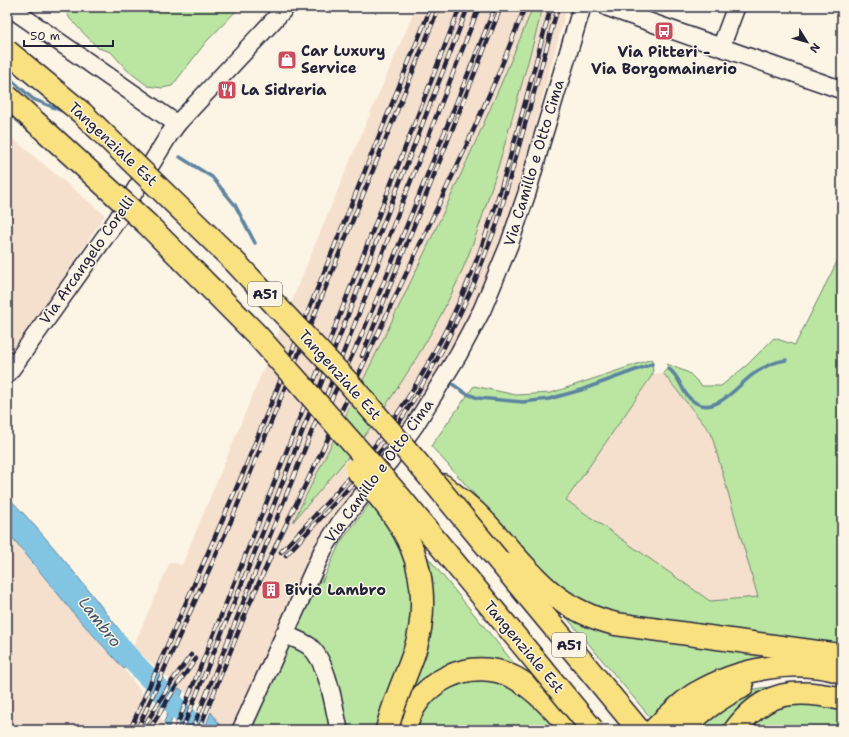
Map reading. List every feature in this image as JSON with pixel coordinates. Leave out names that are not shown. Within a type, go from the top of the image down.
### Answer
[{"type":"highway","name":"Tangenziale Est","points":[[7,51],[82,113],[234,261],[348,382],[427,474],[639,730]]},
{"type":"highway","name":"Tangenziale Est","points":[[7,96],[147,224],[257,335],[399,496],[593,730]]},
{"type":"highway","points":[[257,335],[288,387],[394,517],[405,533],[414,553],[420,575],[422,612],[421,625],[415,650],[386,730]]},
{"type":"highway","points":[[427,474],[472,509],[539,583],[568,604],[592,617],[610,622],[832,654],[842,658]]},
{"type":"highway","points":[[654,730],[676,709],[696,694],[724,680],[749,671],[778,666],[806,666],[842,672]]},
{"type":"highway","points":[[405,730],[410,712],[425,691],[445,677],[476,669],[497,672],[516,679],[548,705],[572,730]]},
{"type":"highway","points":[[681,730],[703,709],[730,692],[755,682],[779,677],[806,678],[830,682],[842,686]]},
{"type":"highway","points":[[738,726],[755,708],[785,694],[800,692],[820,694],[842,699]]},
{"type":"street","points":[[9,7],[177,124]]},
{"type":"street","name":"Via Arcangelo Corelli","points":[[7,375],[117,220],[177,124],[286,7]]},
{"type":"street","name":"Via Camillo e Otto Cima","points":[[241,730],[284,634],[331,536],[415,425],[458,355],[482,310],[528,193],[541,143],[582,7]]},
{"type":"street","points":[[607,7],[842,90]]},
{"type":"street","points":[[721,47],[736,7]]},
{"type":"street","points":[[284,634],[309,646],[319,657],[325,670],[339,730]]},
{"type":"shaded area","points":[[416,7],[533,7],[476,142],[403,299],[294,520],[367,432],[399,386],[428,339],[451,296],[489,196],[543,7],[567,7],[520,181],[509,216],[484,284],[467,320],[448,356],[410,418],[385,453],[325,527],[232,730],[223,730],[211,712],[183,691],[133,647],[170,562],[182,565],[349,163]]},
{"type":"shaded area","points":[[7,134],[105,215],[42,310],[7,358]]},
{"type":"shaded area","points":[[663,373],[711,433],[758,597],[710,601],[566,500],[653,374]]},
{"type":"shaded area","points":[[7,531],[75,615],[124,669],[164,722],[167,730],[7,730]]},
{"type":"green space","points":[[64,7],[240,7],[206,42],[172,86],[162,88],[148,86],[127,70],[111,52],[98,48],[70,19]]},
{"type":"green space","points":[[533,7],[543,7],[494,181],[477,232],[458,281],[432,332],[390,399],[350,454],[293,522],[418,267],[506,73]]},
{"type":"green space","points":[[842,252],[842,650],[635,617],[591,607],[557,589],[529,555],[431,446],[474,386],[516,395],[551,393],[652,359],[653,374],[566,500],[710,601],[758,597],[711,433],[663,373],[668,368],[667,364],[689,373],[702,386],[721,386],[747,365],[774,338],[795,345]]},
{"type":"green space","points":[[371,502],[391,526],[407,559],[415,615],[380,730],[344,730],[308,638],[294,628],[322,562],[322,582],[340,543]]},
{"type":"green space","points":[[421,549],[517,667],[493,664],[396,718]]},
{"type":"green space","points":[[561,611],[799,659],[655,723]]},
{"type":"green space","points":[[291,642],[314,661],[335,730],[245,730]]},
{"type":"green space","points":[[483,675],[524,693],[558,730],[407,730],[429,692]]},
{"type":"green space","points":[[782,686],[726,730],[688,730],[740,693],[760,688]]},
{"type":"green space","points":[[792,698],[842,705],[842,730],[742,730]]},
{"type":"water","points":[[7,496],[56,551],[133,647],[124,669],[75,615],[7,531]]},
{"type":"water","points":[[179,688],[183,691],[168,729],[164,722]]},
{"type":"water","points":[[211,712],[223,730],[204,730]]},
{"type":"waterway","points":[[7,76],[33,99],[62,111]]},
{"type":"waterway","points":[[180,157],[212,177],[235,205],[255,243]]},
{"type":"waterway","points":[[668,368],[673,372],[687,395],[696,403],[704,406],[712,405],[728,396],[763,368],[786,360]]},
{"type":"waterway","points":[[448,381],[465,393],[478,398],[523,402],[549,399],[581,390],[652,364]]},
{"type":"waterway","name":"Lambro","points":[[110,635],[198,730]]},
{"type":"railway","points":[[130,730],[243,473],[431,7]]},
{"type":"railway","points":[[137,730],[231,521],[439,7]]},
{"type":"railway","points":[[175,730],[262,514],[460,7]]},
{"type":"railway","points":[[182,730],[269,517],[468,7]]},
{"type":"railway","points":[[192,730],[348,341],[479,7]]},
{"type":"railway","points":[[322,419],[359,341],[386,277],[495,7]]},
{"type":"railway","points":[[362,356],[501,7]]},
{"type":"railway","points":[[199,730],[249,605],[277,543],[339,416],[465,149],[497,77],[525,7]]},
{"type":"railway","points":[[281,552],[339,489],[380,439],[418,381],[452,317],[480,251],[500,191],[551,7]]},
{"type":"railway","points":[[286,555],[345,492],[383,448],[414,399],[444,347],[473,286],[497,224],[558,7]]},
{"type":"railway","points":[[145,725],[172,681],[191,655]]},
{"type":"railway","points":[[149,730],[177,685],[196,659]]},
{"type":"place","name":"Via Pitteri - Via Borgomainerio","points":[[664,31]]},
{"type":"place","name":"Car Luxury Service","points":[[287,60]]},
{"type":"place","name":"La Sidreria","points":[[227,90]]},
{"type":"place","name":"Bivio Lambro","points":[[271,590]]}]
